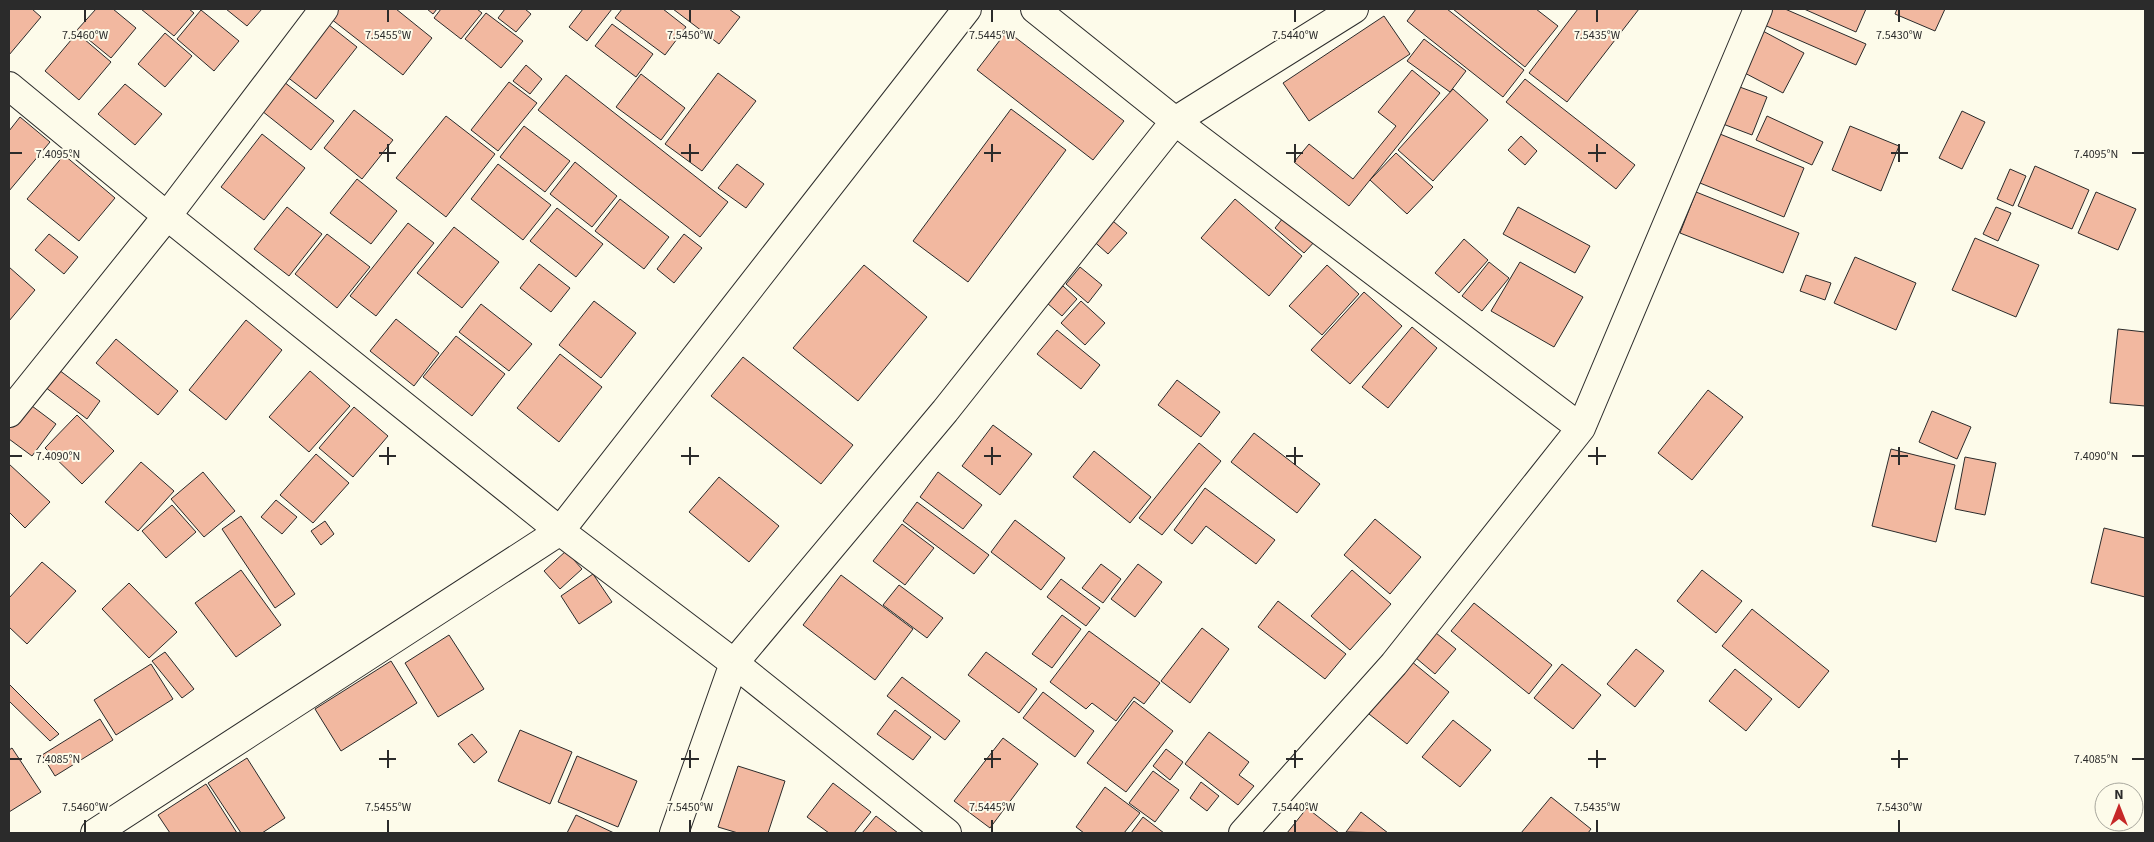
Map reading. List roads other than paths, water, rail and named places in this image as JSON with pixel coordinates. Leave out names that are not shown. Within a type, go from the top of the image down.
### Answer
[{"type":"street","points":[[9,413],[167,216],[324,9]]},
{"type":"street","points":[[95,833],[560,531],[967,9]]},
{"type":"street","points":[[1035,9],[1175,120],[1581,428]]},
{"type":"street","points":[[674,833],[734,663],[945,411],[1175,120],[1354,9]]},
{"type":"street","points":[[1243,833],[1394,664],[1581,428],[1758,9]]},
{"type":"street","points":[[9,86],[167,216],[560,531],[734,663],[947,833]]}]
